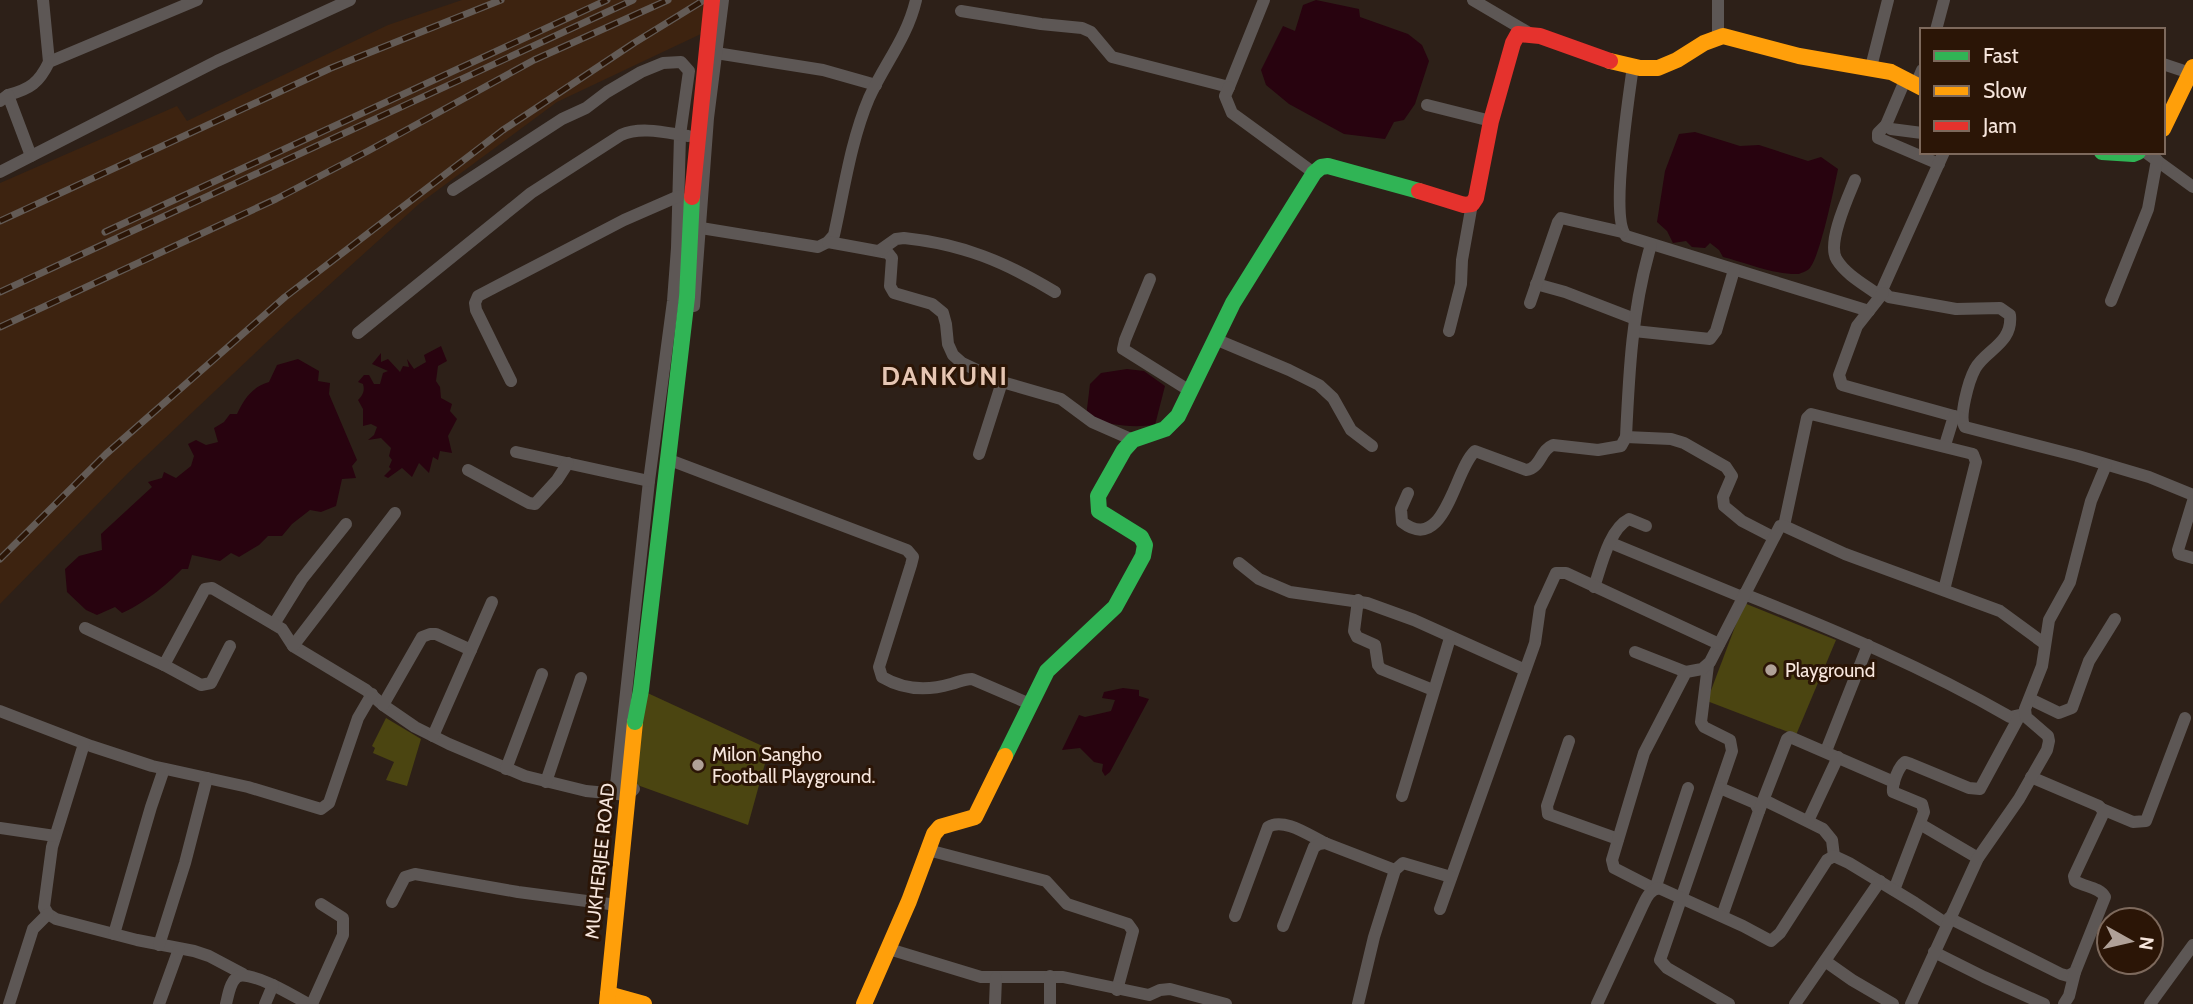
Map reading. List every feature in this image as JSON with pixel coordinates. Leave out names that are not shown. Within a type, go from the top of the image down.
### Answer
[{"type":"street","points":[[31,156],[4,98],[29,89],[42,77],[49,62],[43,0]]},
{"type":"street","points":[[49,62],[197,0]]},
{"type":"street","points":[[0,172],[217,61],[349,0]]},
{"type":"street","name":"MUKHERJEE ROAD","points":[[607,999],[617,905],[621,794],[641,690],[687,297],[694,160],[712,0]]},
{"type":"street","points":[[164,665],[208,587],[282,629],[293,646],[372,694],[383,705],[433,736],[506,769],[546,782],[586,791],[621,794],[633,791],[637,781],[698,277],[706,138],[723,0]]},
{"type":"street","points":[[701,228],[818,247],[828,242],[834,235],[863,115],[876,85],[910,25],[916,0]]},
{"type":"street","points":[[1265,0],[1225,96],[1232,113],[1314,173]]},
{"type":"street","points":[[1474,0],[1529,33],[1585,53],[1648,69],[1661,68],[1718,36],[1799,56],[1871,67],[1916,80],[1878,133],[1878,138],[1920,151]]},
{"type":"street","points":[[1498,14],[1503,0]]},
{"type":"street","points":[[1718,0],[1718,36]]},
{"type":"street","points":[[1871,67],[1888,0]]},
{"type":"street","points":[[1937,28],[1944,0]]},
{"type":"street","points":[[961,11],[1082,28],[1091,32],[1112,57],[1229,87]]},
{"type":"street","points":[[1449,331],[1461,284],[1462,260],[1472,204],[1476,198],[1491,121],[1513,43],[1518,34],[1529,33]]},
{"type":"street","points":[[716,53],[823,70],[876,85]]},
{"type":"street","points":[[453,190],[562,119],[641,72],[663,63],[681,62],[689,71],[680,135],[673,302],[649,481],[621,794]]},
{"type":"street","points":[[2165,65],[2191,74],[2165,125]]},
{"type":"street","points":[[1622,232],[1620,191],[1633,66]]},
{"type":"street","points":[[1427,105],[1491,121]]},
{"type":"street","points":[[1886,125],[1891,129],[1920,133]]},
{"type":"street","points":[[358,334],[531,193],[621,135],[631,130],[706,138]]},
{"type":"street","points":[[2148,154],[2193,187]]},
{"type":"street","points":[[1941,158],[1883,284],[1881,294],[1855,332],[1839,375],[1842,385],[1958,417],[1968,429],[2062,451],[2149,477],[2193,495]]},
{"type":"street","points":[[2111,301],[2148,209],[2157,160]]},
{"type":"street","points":[[864,1004],[889,949],[934,834],[940,827],[968,821],[979,811],[1047,671],[1115,607],[1143,556],[1145,545],[1141,537],[1103,514],[1098,508],[1098,496],[1124,450],[1133,440],[1172,424],[1233,303],[1314,173],[1321,167],[1328,166],[1464,205],[1472,204]]},
{"type":"street","points":[[1855,180],[1841,214],[1835,242],[1834,256],[1842,267],[1889,297],[1947,308],[2000,308],[2010,315],[2011,321],[2002,341],[1975,369],[1945,446]]},
{"type":"street","points":[[511,381],[476,310],[478,296],[634,215],[678,196]]},
{"type":"street","points":[[1530,303],[1561,218],[1622,232],[1633,240],[1869,311]]},
{"type":"street","points":[[880,251],[896,239],[904,238],[954,245],[1009,265],[1055,292]]},
{"type":"street","points":[[828,242],[880,251],[892,258],[890,286],[894,293],[932,304],[943,313],[947,344],[953,355],[962,363],[1002,382],[1061,399],[1092,422],[1133,440]]},
{"type":"street","points":[[1408,493],[1401,509],[1402,522],[1420,531],[1429,528],[1441,516],[1471,454],[1475,451],[1526,470],[1536,466],[1546,447],[1553,445],[1607,450],[1621,446],[1626,438],[1638,291],[1651,245]]},
{"type":"street","points":[[1536,284],[1565,292],[1634,325],[1710,339],[1716,331],[1734,270]]},
{"type":"street","points":[[1150,279],[1123,349],[1190,391]]},
{"type":"street","points":[[1215,339],[1319,385],[1333,398],[1351,430],[1372,446]]},
{"type":"street","points":[[979,454],[1002,382]]},
{"type":"street","points":[[1784,526],[1807,418],[1811,414],[1973,454],[1976,458],[1944,590]]},
{"type":"street","points":[[1626,438],[1678,441],[1726,467],[1732,476],[1723,497],[1724,506],[1737,518],[1773,537]]},
{"type":"street","points":[[516,452],[649,481]]},
{"type":"street","points":[[675,462],[907,550],[913,557],[879,667],[882,677],[892,683],[922,690],[972,679],[1030,704]]},
{"type":"street","points":[[468,470],[535,504],[568,463]]},
{"type":"street","points":[[1894,890],[1924,812],[1922,804],[1893,793],[1901,765],[1905,762],[1973,790],[1980,789],[2030,699],[2042,666],[2049,620],[2070,582],[2091,501],[2106,465]]},
{"type":"street","points":[[2193,501],[2178,546],[2179,554],[2193,558]]},
{"type":"street","points":[[293,646],[395,513]]},
{"type":"street","points":[[1594,587],[1611,543],[1627,519],[1646,526]]},
{"type":"street","points":[[274,624],[302,579],[346,524]]},
{"type":"street","points":[[1729,1004],[1667,968],[1660,960],[1720,788],[1732,745],[1726,737],[1704,727],[1701,722],[1707,665],[1780,526],[1845,554],[2000,611],[2045,644]]},
{"type":"street","points":[[1611,543],[1868,645],[1933,675],[2010,717],[2022,715]]},
{"type":"street","points":[[1239,563],[1259,579],[1290,592],[1358,600],[1414,620],[1525,670]]},
{"type":"street","points":[[1440,909],[1536,638],[1540,608],[1556,573],[1566,573],[1719,644]]},
{"type":"street","points":[[1358,600],[1353,631],[1375,645],[1381,669],[1433,690]]},
{"type":"street","points":[[433,736],[492,602]]},
{"type":"street","points":[[2030,699],[2053,711],[2063,713],[2072,708],[2089,660],[2115,619]]},
{"type":"street","points":[[85,628],[207,686],[230,646]]},
{"type":"street","points":[[383,705],[422,637],[436,634],[471,650]]},
{"type":"street","points":[[1402,796],[1450,638]]},
{"type":"street","points":[[1808,821],[1868,645]]},
{"type":"street","points":[[1635,652],[1686,672],[1707,665]]},
{"type":"street","points":[[1655,889],[1614,868],[1612,860],[1644,753],[1686,672]]},
{"type":"street","points":[[506,769],[542,674]]},
{"type":"street","points":[[546,782],[581,678]]},
{"type":"street","points":[[0,711],[84,744],[164,769],[248,787],[321,809],[326,808],[358,718],[372,694]]},
{"type":"street","points":[[1911,1004],[1978,858],[2047,750],[2049,739],[2022,715]]},
{"type":"street","points":[[2031,777],[2133,822],[2146,821],[2185,718]]},
{"type":"street","points":[[1722,916],[1787,739],[1794,738],[1894,782]]},
{"type":"street","points":[[1569,741],[1547,806],[1548,814],[1618,839]]},
{"type":"street","points":[[84,744],[55,836],[44,907],[48,914],[56,919],[209,956],[310,1004],[343,935],[344,927],[343,918],[321,904]]},
{"type":"street","points":[[114,934],[164,769]]},
{"type":"street","points":[[159,945],[185,863],[207,778]]},
{"type":"street","points":[[1655,889],[1688,788]]},
{"type":"street","points":[[1720,788],[1808,821],[1829,835],[1834,856]]},
{"type":"street","points":[[2064,1004],[2105,897],[2102,892],[2078,884],[2074,879],[2103,816],[2102,809]]},
{"type":"street","points":[[1236,916],[1268,827],[1275,822],[1395,870]]},
{"type":"street","points":[[1920,824],[1978,858]]},
{"type":"street","points":[[0,828],[55,836]]},
{"type":"street","points":[[1283,926],[1314,848],[1325,843]]},
{"type":"street","points":[[928,850],[1046,881],[1068,904],[1128,924],[1133,931],[1118,990]]},
{"type":"street","points":[[1834,856],[1948,921],[2061,974],[2068,976],[2075,972]]},
{"type":"street","points":[[1597,1004],[1650,892],[1659,888],[1722,916],[1766,940],[1775,939],[1827,860],[1834,856]]},
{"type":"street","points":[[1358,1004],[1374,937],[1395,870],[1399,865],[1406,864],[1451,877]]},
{"type":"street","points":[[392,902],[405,877],[415,874],[518,892],[617,905]]},
{"type":"street","points":[[1795,1004],[1880,881]]},
{"type":"street","points":[[9,1004],[33,929],[48,914]]},
{"type":"street","points":[[2150,1004],[2193,945]]},
{"type":"street","points":[[159,1004],[179,948]]},
{"type":"street","points":[[889,949],[970,974],[996,978],[1050,976],[1149,995],[1170,989],[1226,1004]]},
{"type":"street","points":[[1934,952],[2044,1004]]},
{"type":"street","points":[[1825,961],[1893,1004]]},
{"type":"street","points":[[226,1004],[234,980],[243,974]]},
{"type":"street","points":[[1050,976],[1050,1004]]},
{"type":"street","points":[[995,1004],[996,978]]},
{"type":"street","points":[[265,1004],[273,985]]},
{"type":"street","points":[[607,999],[644,1004]]},
{"type":"shaded area","points":[[462,0],[703,0],[703,33],[557,102],[419,204],[288,322],[128,473],[0,604],[0,183],[177,106],[187,121],[388,25]]},
{"type":"shaded area","points":[[1316,0],[1359,9],[1360,17],[1408,34],[1422,45],[1429,61],[1415,104],[1404,120],[1394,122],[1385,139],[1344,134],[1289,104],[1266,85],[1261,70],[1283,26],[1295,31],[1303,5]]},
{"type":"shaded area","points":[[1695,132],[1740,146],[1759,145],[1808,161],[1821,157],[1838,169],[1822,238],[1809,269],[1799,274],[1780,273],[1723,257],[1710,243],[1705,248],[1692,247],[1686,241],[1673,243],[1667,231],[1657,222],[1665,171],[1679,134]]},
{"type":"shaded area","points":[[441,346],[447,361],[438,366],[436,381],[440,387],[441,398],[452,404],[450,411],[457,419],[448,436],[452,453],[440,451],[438,460],[433,457],[429,473],[419,463],[412,477],[402,468],[388,478],[384,476],[391,469],[391,448],[381,438],[368,440],[377,427],[371,424],[363,426],[363,409],[358,400],[364,386],[358,382],[364,375],[369,375],[374,384],[380,384],[383,373],[388,371],[372,364],[381,353],[381,362],[388,359],[400,372],[403,366],[409,367],[407,359],[414,369],[426,362],[424,355]]},
{"type":"shaded area","points":[[298,359],[319,371],[318,381],[330,383],[329,394],[357,460],[352,466],[356,478],[342,479],[336,506],[321,512],[310,510],[282,536],[268,536],[239,557],[231,553],[220,561],[192,555],[188,569],[182,569],[154,594],[122,613],[115,607],[97,615],[86,610],[67,592],[65,569],[79,556],[102,550],[101,534],[152,487],[148,482],[162,478],[164,472],[176,478],[191,466],[194,456],[188,444],[196,440],[206,445],[218,442],[214,428],[230,414],[237,414],[249,394],[269,382],[277,365]]},
{"type":"shaded area","points":[[1127,369],[1144,371],[1165,386],[1155,425],[1120,425],[1086,417],[1090,384],[1101,373]]},
{"type":"shaded area","name":"Playground","points":[[1744,603],[1836,640],[1796,735],[1707,701]]},
{"type":"shaded area","points":[[1123,688],[1139,690],[1139,696],[1149,699],[1110,772],[1105,776],[1102,771],[1103,764],[1094,762],[1080,748],[1062,750],[1079,715],[1085,717],[1111,711],[1115,700],[1102,698],[1104,692]]},
{"type":"shaded area","name":"Milon Sangho Football Playground.","points":[[641,690],[769,749],[748,825],[629,782]]},
{"type":"shaded area","points":[[386,718],[421,739],[407,786],[386,780],[394,762],[373,753],[375,748],[372,746]]},
{"type":"railway","points":[[0,221],[331,68],[501,0]]},
{"type":"railway","points":[[105,232],[607,0]]},
{"type":"railway","points":[[0,292],[633,0]]},
{"type":"railway","points":[[0,327],[276,199],[534,60],[668,0]]},
{"type":"railway","points":[[0,559],[106,454],[285,297],[503,130],[704,0]]},
{"type":"traffic: fast","points":[[1005,756],[1047,671],[1115,607],[1143,556],[1145,545],[1141,537],[1099,511],[1098,496],[1124,450],[1133,440],[1165,429],[1178,416],[1233,303],[1314,173],[1321,167],[1328,166],[1419,191]]},
{"type":"traffic: fast","points":[[635,722],[687,297],[692,197]]},
{"type":"traffic: slow","points":[[1610,61],[1640,68],[1658,68],[1704,43],[1723,36],[1799,56],[1891,72],[1920,87]]},
{"type":"traffic: slow","points":[[2165,125],[2193,67]]},
{"type":"traffic: slow","points":[[607,1004],[635,722]]},
{"type":"traffic: slow","points":[[864,1004],[909,901],[934,834],[940,827],[975,817],[1005,756]]},
{"type":"traffic: slow","points":[[608,994],[644,1004]]},
{"type":"traffic: jam","points":[[692,197],[712,0]]},
{"type":"traffic: jam","points":[[1419,191],[1464,205],[1472,204],[1476,198],[1491,121],[1513,43],[1518,34],[1540,36],[1610,61]]},
{"type":"place","name":"Playground","points":[[1771,670]]},
{"type":"place","name":"Milon Sangho Football Playground.","points":[[698,765]]},
{"type":"district","name":"DANKUNI","points":[[945,376]]}]
